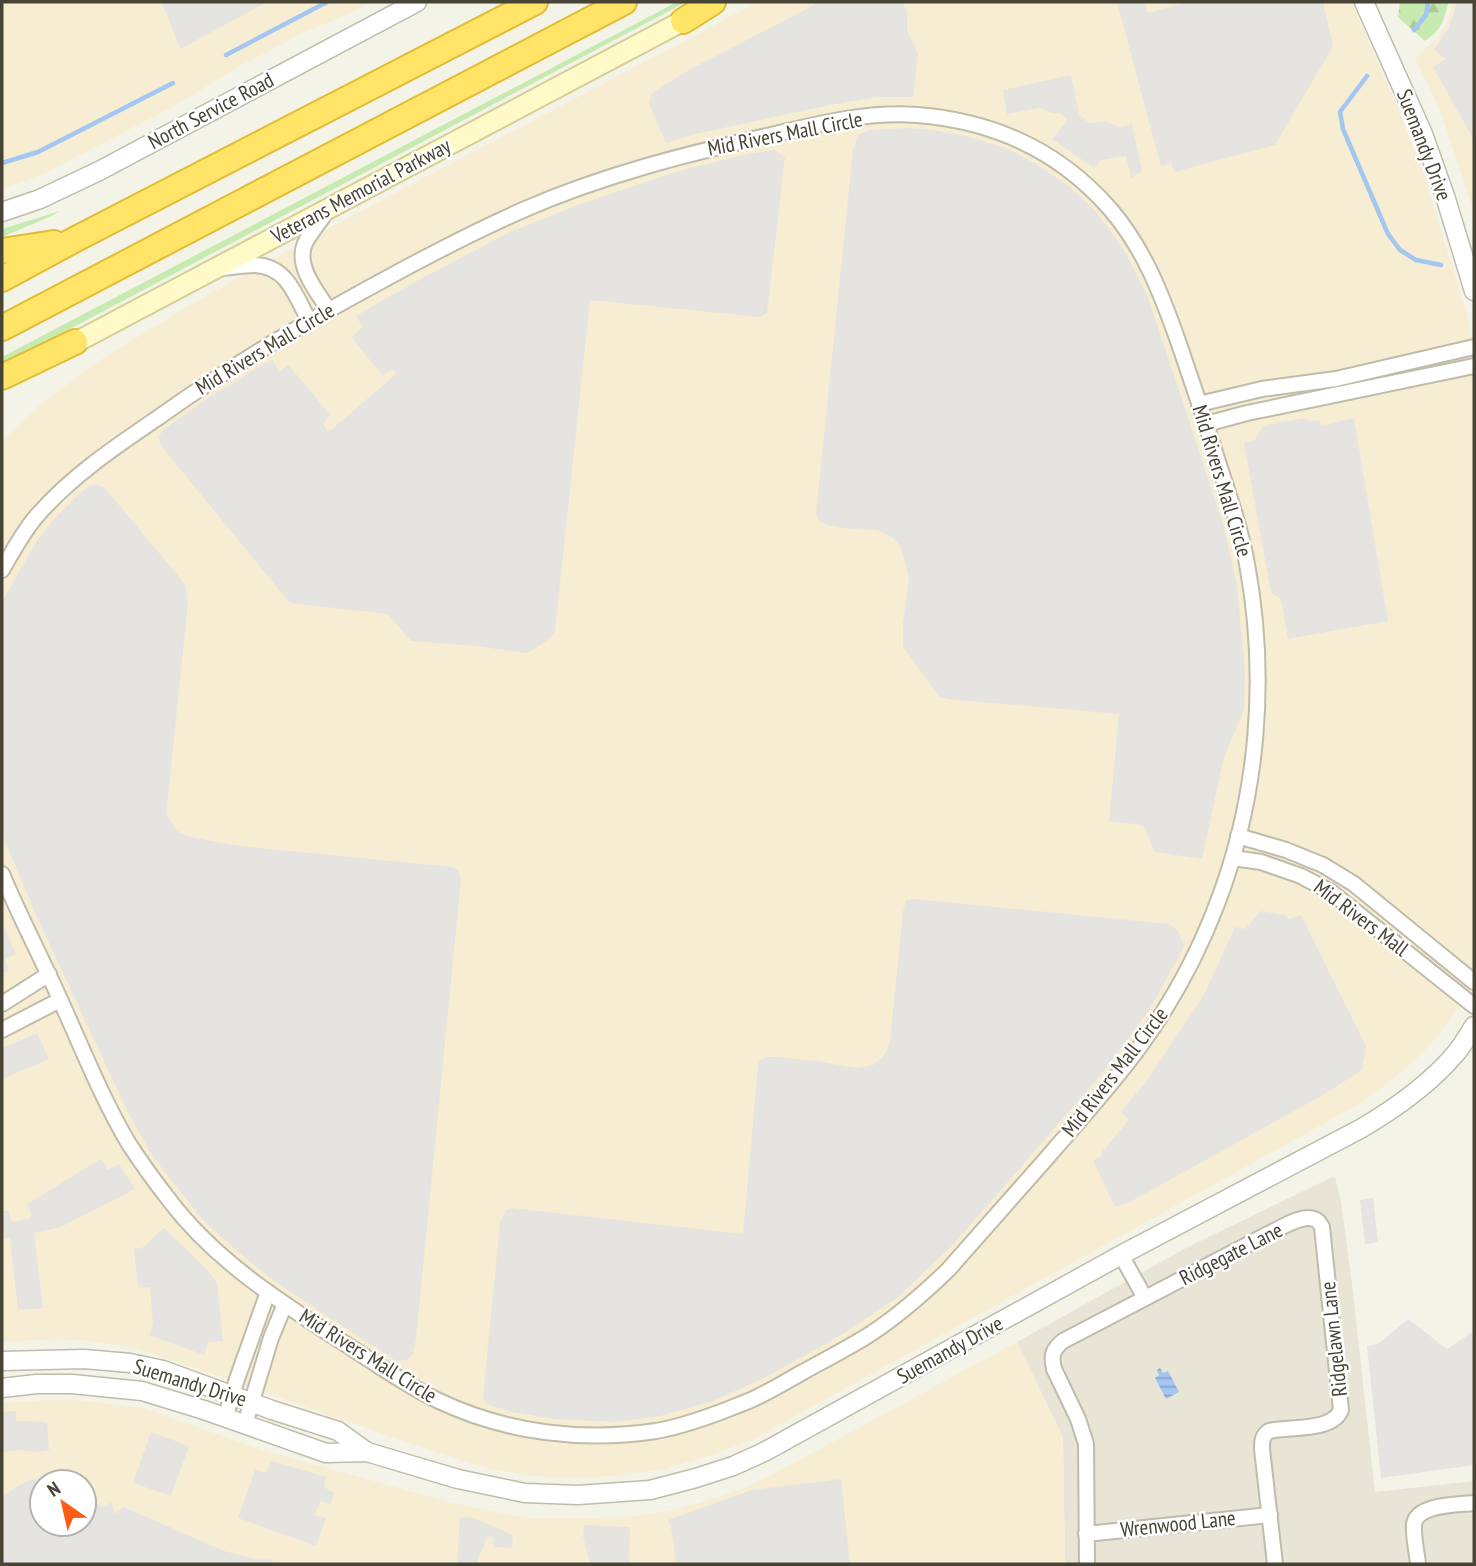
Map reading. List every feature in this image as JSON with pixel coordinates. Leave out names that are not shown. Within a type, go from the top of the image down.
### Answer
[{"type":"highway","points":[[2,279],[72,240],[535,2]]},
{"type":"highway","points":[[2,328],[624,2]]},
{"type":"highway","points":[[683,21],[713,2]]},
{"type":"highway","points":[[2,251],[72,240]]},
{"type":"highway","points":[[2,377],[75,342]]},
{"type":"main road","name":"Veterans Memorial Parkway","points":[[2,383],[720,2]]},
{"type":"street","name":"North Service Road","points":[[2,212],[40,199],[99,171],[417,2]]},
{"type":"street","name":"Suemandy Drive","points":[[1364,2],[1423,134],[1474,291]]},
{"type":"street","name":"Mid Rivers Mall Circle","points":[[2,570],[33,521],[75,478],[96,461],[242,360],[422,258],[529,207],[663,160],[850,119],[912,114],[956,120],[997,131],[1036,147],[1065,167],[1094,193],[1130,234],[1148,263],[1169,314],[1236,514],[1256,624],[1258,701],[1249,786],[1233,858],[1215,909],[1166,1007],[1142,1044],[1101,1096],[928,1290],[872,1332],[743,1404],[691,1422],[629,1434],[584,1436],[521,1429],[437,1400],[409,1385],[285,1304],[230,1263],[172,1205],[129,1143],[111,1110],[2,874]]},
{"type":"street","points":[[328,208],[305,243],[303,265],[329,310]]},
{"type":"street","points":[[214,269],[256,265],[274,268],[286,278],[309,321]]},
{"type":"street","points":[[1199,404],[1262,389],[1336,379],[1474,347]]},
{"type":"street","points":[[1206,424],[1474,366]]},
{"type":"street","name":"Mid Rivers Mall","points":[[1238,836],[1323,865],[1354,884],[1474,982]]},
{"type":"street","name":"Mid Rivers Mall","points":[[1233,858],[1261,862],[1301,876],[1331,892],[1474,1006]]},
{"type":"street","points":[[2,1004],[49,974]]},
{"type":"street","points":[[2,1030],[60,1000]]},
{"type":"street","name":"Suemandy Drive","points":[[2,1388],[72,1384],[142,1391],[326,1453],[367,1452],[458,1479],[534,1493],[613,1494],[685,1482],[764,1452],[1121,1255],[1389,1112],[1456,1053],[1474,1026]]},
{"type":"street","name":"Ridgegate Lane","points":[[1086,1534],[1086,1444],[1081,1425],[1054,1369],[1053,1352],[1063,1341],[1288,1224],[1300,1219],[1313,1218],[1318,1221]]},
{"type":"street","name":"Ridgelawn Lane","points":[[1275,1564],[1262,1440],[1269,1431],[1277,1429],[1324,1425],[1338,1416],[1341,1410],[1322,1227],[1318,1221]]},
{"type":"street","points":[[1121,1255],[1145,1298]]},
{"type":"street","points":[[225,1418],[268,1292]]},
{"type":"street","points":[[244,1424],[271,1338],[285,1304]]},
{"type":"street","name":"Suemandy Drive","points":[[2,1361],[84,1359],[130,1363],[163,1370],[338,1431],[367,1452]]},
{"type":"street","points":[[1418,1564],[1415,1521],[1420,1513],[1429,1509],[1474,1503]]},
{"type":"street","name":"Wrenwood Lane","points":[[1086,1534],[1270,1515]]},
{"type":"street","points":[[1086,1534],[1087,1564]]},
{"type":"shaded area","points":[[2,2],[372,2],[309,30],[236,68],[180,103],[45,173],[2,189]]},
{"type":"shaded area","points":[[162,2],[267,2],[180,49]]},
{"type":"shaded area","points":[[758,2],[1351,2],[1423,172],[1468,318],[1474,356],[1474,988],[1431,1044],[1361,1103],[752,1440],[663,1469],[615,1476],[570,1478],[534,1476],[486,1468],[137,1348],[59,1339],[2,1342],[2,441],[42,403],[105,357],[195,302],[325,230]]},
{"type":"shaded area","points":[[820,2],[902,2],[907,11],[907,31],[918,53],[913,97],[876,97],[830,105],[695,134],[666,143],[651,109],[649,101],[652,93],[691,69]]},
{"type":"shaded area","points":[[1117,2],[1145,2],[1148,13],[1180,2],[1323,2],[1333,46],[1275,145],[1174,172],[1171,163],[1161,166]]},
{"type":"shaded area","points":[[1452,2],[1474,2],[1474,212],[1440,110],[1415,58],[1437,39],[1447,23]]},
{"type":"shaded area","points":[[1457,2],[1474,2],[1474,140],[1433,67],[1446,59],[1434,50],[1449,27]]},
{"type":"shaded area","points":[[1071,75],[1079,114],[1089,123],[1105,121],[1119,127],[1132,124],[1142,171],[1131,178],[1126,156],[1101,160],[1094,168],[1052,139],[1068,120],[1060,113],[1039,108],[1007,114],[1003,90]]},
{"type":"shaded area","points":[[910,128],[970,137],[1008,149],[1069,186],[1096,212],[1124,250],[1148,297],[1223,523],[1237,585],[1245,674],[1244,710],[1224,757],[1202,859],[1155,852],[1143,825],[1109,821],[1119,714],[939,696],[903,647],[909,578],[901,547],[893,538],[877,530],[827,525],[820,522],[816,514],[853,150],[858,135],[869,130]]},
{"type":"shaded area","points":[[775,150],[785,157],[767,313],[760,317],[590,300],[555,631],[550,638],[531,651],[526,653],[411,641],[388,614],[290,603],[161,446],[158,437],[164,429],[272,359],[280,372],[288,364],[330,415],[324,426],[328,431],[331,430],[396,374],[391,370],[383,376],[351,337],[363,327],[356,316],[510,232],[578,205],[672,173],[746,154]]},
{"type":"shaded area","points":[[1306,418],[1310,422],[1319,420],[1321,426],[1354,418],[1388,621],[1288,639],[1281,599],[1271,593],[1244,443],[1255,440],[1261,429],[1270,424]]},
{"type":"shaded area","points":[[89,486],[104,487],[185,584],[188,603],[166,815],[177,831],[190,837],[240,846],[452,867],[459,871],[461,879],[416,1339],[413,1354],[406,1360],[396,1361],[271,1279],[200,1217],[154,1158],[128,1113],[36,915],[2,834],[2,602],[38,539],[54,519]]},
{"type":"shaded area","points":[[906,900],[1169,924],[1178,931],[1184,945],[1149,1010],[1104,1071],[954,1244],[898,1297],[838,1337],[764,1378],[713,1401],[660,1416],[616,1422],[554,1419],[512,1412],[486,1404],[483,1397],[500,1223],[506,1210],[513,1208],[743,1234],[759,1061],[766,1057],[777,1057],[858,1068],[873,1065],[882,1058],[890,1041],[903,912]]},
{"type":"shaded area","points":[[1261,911],[1284,915],[1289,919],[1301,915],[1366,1046],[1362,1070],[1323,1095],[1128,1203],[1115,1207],[1093,1161],[1102,1156],[1102,1152],[1129,1120],[1121,1111],[1146,1082],[1204,995],[1235,927],[1245,929]]},
{"type":"shaded area","points":[[2,923],[16,954],[5,959],[9,971],[2,974]]},
{"type":"shaded area","points":[[37,1033],[49,1059],[2,1079],[2,1048]]},
{"type":"shaded area","points":[[101,1159],[108,1170],[119,1164],[135,1189],[61,1227],[34,1233],[43,1308],[18,1310],[10,1238],[2,1238],[2,1211],[9,1211],[12,1222],[28,1219],[32,1214],[27,1204]]},
{"type":"shaded area","points":[[1335,1177],[1341,1201],[1352,1284],[1375,1492],[1474,1481],[1474,1564],[1065,1564],[1063,1440],[1017,1342],[1188,1247]]},
{"type":"shaded area","points":[[1373,1198],[1378,1242],[1365,1244],[1360,1200]]},
{"type":"shaded area","points":[[164,1228],[217,1283],[223,1341],[208,1342],[204,1355],[149,1335],[153,1324],[150,1287],[138,1288],[134,1249],[142,1248]]},
{"type":"shaded area","points":[[1408,1319],[1447,1349],[1474,1333],[1474,1465],[1381,1478],[1367,1346],[1378,1344]]},
{"type":"shaded area","points":[[1017,1342],[1063,1440],[1065,1564],[2,1564],[2,1403],[77,1400],[143,1408],[262,1450],[449,1502],[529,1518],[630,1517],[674,1510],[739,1490],[768,1477]]},
{"type":"shaded area","points":[[16,1411],[16,1421],[47,1422],[49,1450],[2,1452],[2,1412]]},
{"type":"shaded area","points":[[151,1432],[189,1446],[171,1496],[133,1483]]},
{"type":"shaded area","points":[[271,1461],[326,1477],[324,1486],[334,1493],[331,1504],[320,1501],[315,1515],[326,1518],[316,1546],[238,1518],[255,1470],[264,1473]]},
{"type":"shaded area","points":[[841,1479],[850,1564],[676,1564],[668,1520],[752,1490]]},
{"type":"shaded area","points":[[26,1481],[28,1538],[98,1538],[98,1504],[104,1507],[112,1502],[114,1514],[124,1507],[224,1551],[259,1560],[271,1558],[273,1564],[2,1564],[2,1496]]},
{"type":"shaded area","points":[[460,1517],[474,1518],[513,1535],[512,1548],[493,1547],[494,1537],[488,1536],[476,1564],[457,1564]]},
{"type":"shaded area","points":[[584,1525],[630,1527],[629,1564],[590,1564],[583,1536]]},
{"type":"green space","points":[[677,2],[686,2],[2,365],[2,357]]},
{"type":"green space","points":[[1400,2],[1449,2],[1439,28],[1425,41],[1398,17]]},
{"type":"green space","points":[[60,211],[47,218],[2,237],[2,229]]},
{"type":"water","points":[[1160,1368],[1163,1373],[1168,1371],[1179,1392],[1166,1399],[1155,1378],[1159,1375],[1157,1370]]},
{"type":"waterway","points":[[226,55],[327,2]]},
{"type":"waterway","points":[[1414,30],[1426,15],[1428,2]]},
{"type":"waterway","points":[[1367,76],[1340,112],[1343,129],[1388,234],[1400,250],[1416,260],[1441,265]]},
{"type":"waterway","points":[[2,163],[38,152],[173,83]]}]
